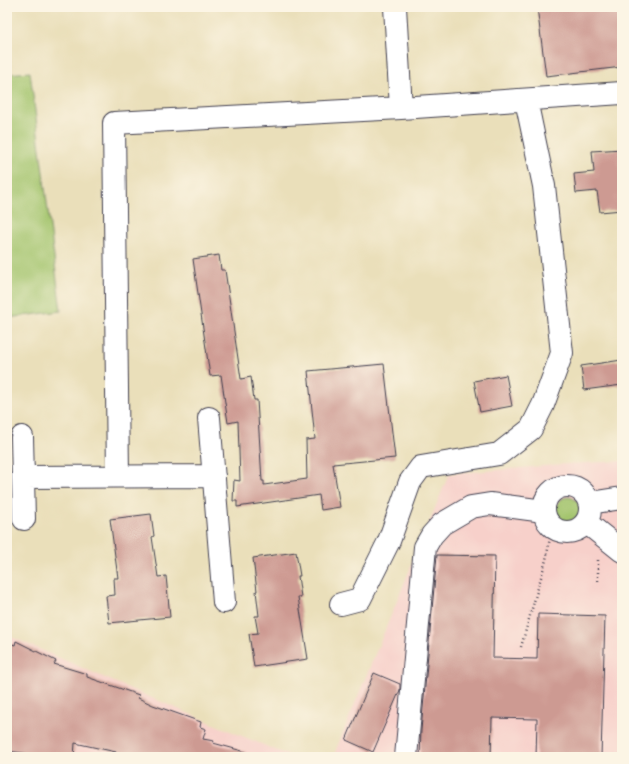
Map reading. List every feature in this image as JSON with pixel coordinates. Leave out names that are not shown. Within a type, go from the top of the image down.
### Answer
[{"type":"lane","points":[[395,7],[401,108]]},
{"type":"lane","points":[[118,476],[114,123],[401,108],[622,93]]},
{"type":"lane","points":[[341,604],[360,599],[389,541],[410,482],[421,467],[499,454],[531,429],[543,405],[562,353],[544,186],[526,100]]},
{"type":"lane","points":[[209,418],[224,602]]},
{"type":"lane","points":[[22,437],[24,519]]},
{"type":"lane","points":[[23,476],[214,476]]},
{"type":"lane","points":[[563,486],[572,486],[586,496],[588,513],[579,530],[570,533],[560,532],[548,519],[545,503],[549,495],[555,489],[563,486]]},
{"type":"lane","points":[[588,513],[622,498]]},
{"type":"lane","points":[[406,757],[425,547],[432,535],[442,524],[471,508],[490,504],[548,519]]},
{"type":"lane","points":[[588,513],[622,551]]},
{"type":"path","points":[[521,647],[546,560],[548,519]]},
{"type":"shaded area","points":[[622,461],[622,757],[333,757],[449,474]]},
{"type":"shaded area","points":[[7,635],[119,684],[292,757],[7,757]]},
{"type":"green space","points":[[30,72],[61,311],[7,318],[7,74]]},
{"type":"green space","points":[[568,497],[577,500],[580,509],[577,518],[568,521],[559,518],[556,509],[559,500]]},
{"type":"building","points":[[537,7],[622,7],[622,67],[546,76]]},
{"type":"building","points":[[622,149],[622,210],[600,212],[597,191],[576,193],[574,174],[594,172],[592,151]]},
{"type":"building","points":[[219,255],[221,270],[225,270],[241,379],[251,377],[254,400],[257,400],[262,481],[264,481],[264,485],[307,479],[306,440],[315,439],[308,371],[384,364],[395,458],[333,464],[340,507],[321,510],[319,495],[237,507],[237,501],[233,501],[234,480],[240,481],[238,421],[228,423],[221,375],[210,376],[193,259]]},
{"type":"building","points":[[622,360],[622,385],[584,390],[581,366]]},
{"type":"building","points":[[506,375],[512,406],[480,412],[474,381]]},
{"type":"building","points":[[151,514],[154,536],[152,537],[158,577],[166,576],[170,617],[109,623],[106,596],[115,595],[114,578],[118,578],[110,519]]},
{"type":"building","points":[[296,552],[300,576],[298,576],[301,597],[298,597],[308,659],[254,667],[249,634],[258,633],[255,616],[259,616],[253,558]]},
{"type":"building","points":[[437,555],[495,556],[493,658],[537,659],[538,614],[605,616],[601,757],[536,757],[537,719],[492,718],[491,757],[420,757],[421,730]]},
{"type":"building","points":[[16,641],[56,661],[54,664],[87,674],[87,677],[139,695],[138,698],[153,705],[201,722],[200,727],[206,729],[203,739],[214,741],[213,743],[246,752],[245,757],[114,757],[116,752],[75,743],[74,757],[39,757],[39,755],[7,751],[7,642],[15,645]]},
{"type":"building","points":[[374,673],[400,684],[400,690],[373,752],[346,740]]}]
